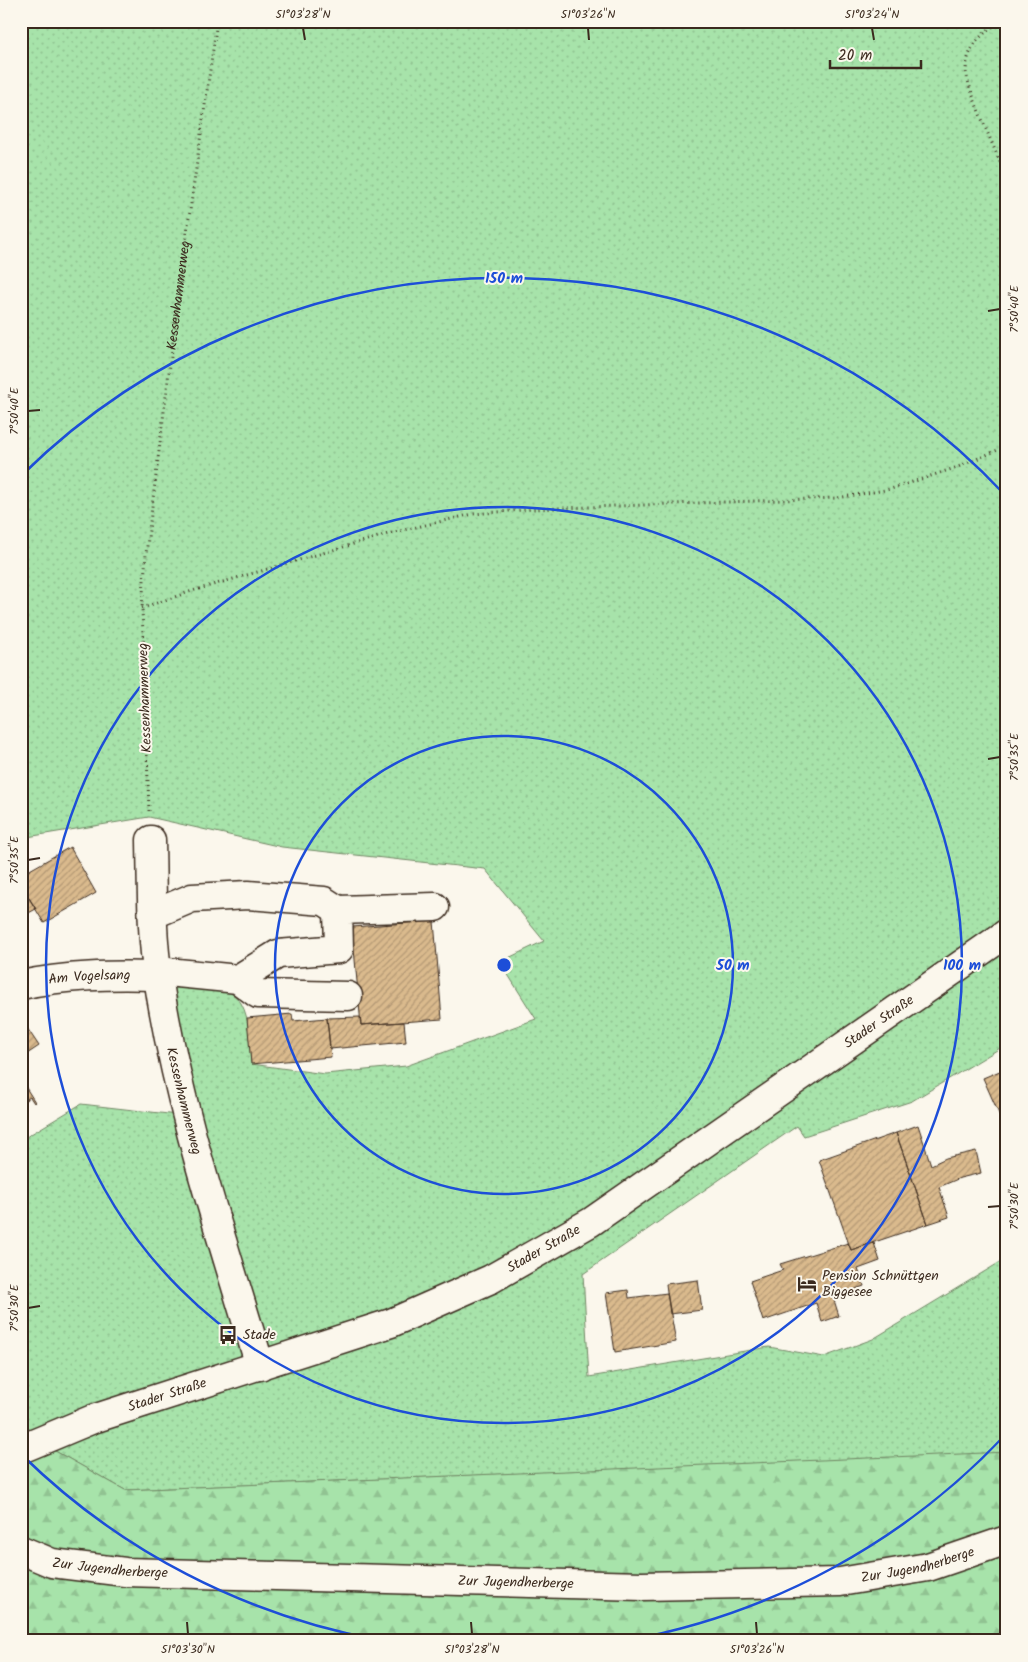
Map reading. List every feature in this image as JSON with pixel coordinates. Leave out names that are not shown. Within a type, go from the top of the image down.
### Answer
[{"type":"street","name":"Kessenhammerweg","points":[[151,840],[158,974],[186,1116],[260,1366]]},
{"type":"street","points":[[154,914],[192,898],[248,895],[324,901],[338,910],[435,907]]},
{"type":"street","points":[[338,910],[339,949],[278,954],[238,979],[258,994],[348,996]]},
{"type":"street","name":"Stader Straße","points":[[21,1449],[93,1419],[391,1323],[491,1279],[591,1222],[1007,934]]},
{"type":"street","name":"Am Vogelsang","points":[[21,985],[50,979],[96,975],[158,974],[238,979]]},
{"type":"street","name":"Zur Jugendherberge","points":[[21,1550],[52,1563],[125,1572],[642,1586],[840,1582],[928,1567],[1007,1540]]},
{"type":"path","name":"Kessenhammerweg","points":[[151,840],[142,608],[159,436],[217,21]]},
{"type":"path","points":[[1001,21],[985,31],[972,47],[966,71],[1007,178]]},
{"type":"path","points":[[142,608],[192,590],[395,532],[473,514],[534,509],[837,498],[891,489],[958,467],[1007,446]]},
{"type":"green space","points":[[21,21],[1007,21],[1007,1044],[912,1101],[804,1136],[797,1126],[583,1274],[589,1377],[769,1347],[824,1357],[873,1339],[1007,1258],[1005,1453],[125,1490],[21,1432],[21,1140],[81,1104],[186,1116],[158,976],[215,986],[235,996],[241,1003],[246,1017],[251,1064],[325,1074],[406,1066],[536,1019],[500,962],[544,941],[485,869],[282,847],[149,817],[21,838]]},
{"type":"green space","points":[[21,1432],[125,1490],[1007,1452],[1007,1627],[986,1641],[21,1641]]},
{"type":"building","points":[[70,847],[96,893],[44,923],[21,885],[21,875]]},
{"type":"building","points":[[21,885],[36,909],[21,917]]},
{"type":"building","points":[[434,921],[442,1019],[361,1025],[352,927]]},
{"type":"building","points":[[292,1014],[293,1021],[327,1018],[331,1057],[251,1064],[247,1018]]},
{"type":"building","points":[[360,1017],[361,1025],[404,1022],[406,1042],[330,1049],[327,1018]]},
{"type":"building","points":[[23,1022],[39,1046],[21,1058],[21,1023]]},
{"type":"building","points":[[1007,1068],[1007,1132],[983,1078]]},
{"type":"building","points":[[21,1080],[34,1103],[30,1097],[21,1103]]},
{"type":"building","points":[[918,1125],[931,1165],[946,1158],[976,1151],[981,1173],[960,1178],[939,1187],[949,1217],[928,1224],[896,1133]]},
{"type":"building","points":[[896,1133],[928,1224],[851,1250],[819,1160]]},
{"type":"building","name":"Pension Schnüttgen Biggesee","points":[[848,1243],[851,1250],[874,1243],[880,1261],[858,1269],[864,1286],[833,1297],[839,1316],[822,1322],[816,1303],[763,1321],[750,1281],[783,1270],[780,1264]]},
{"type":"building","points":[[698,1280],[702,1310],[670,1314],[666,1284]]},
{"type":"building","points":[[628,1290],[629,1298],[667,1293],[676,1342],[615,1352],[606,1293]]},
{"type":"place","name":"Pension Schnüttgen Biggesee","points":[[807,1284]]},
{"type":"place","name":"Stade","points":[[228,1335]]}]
